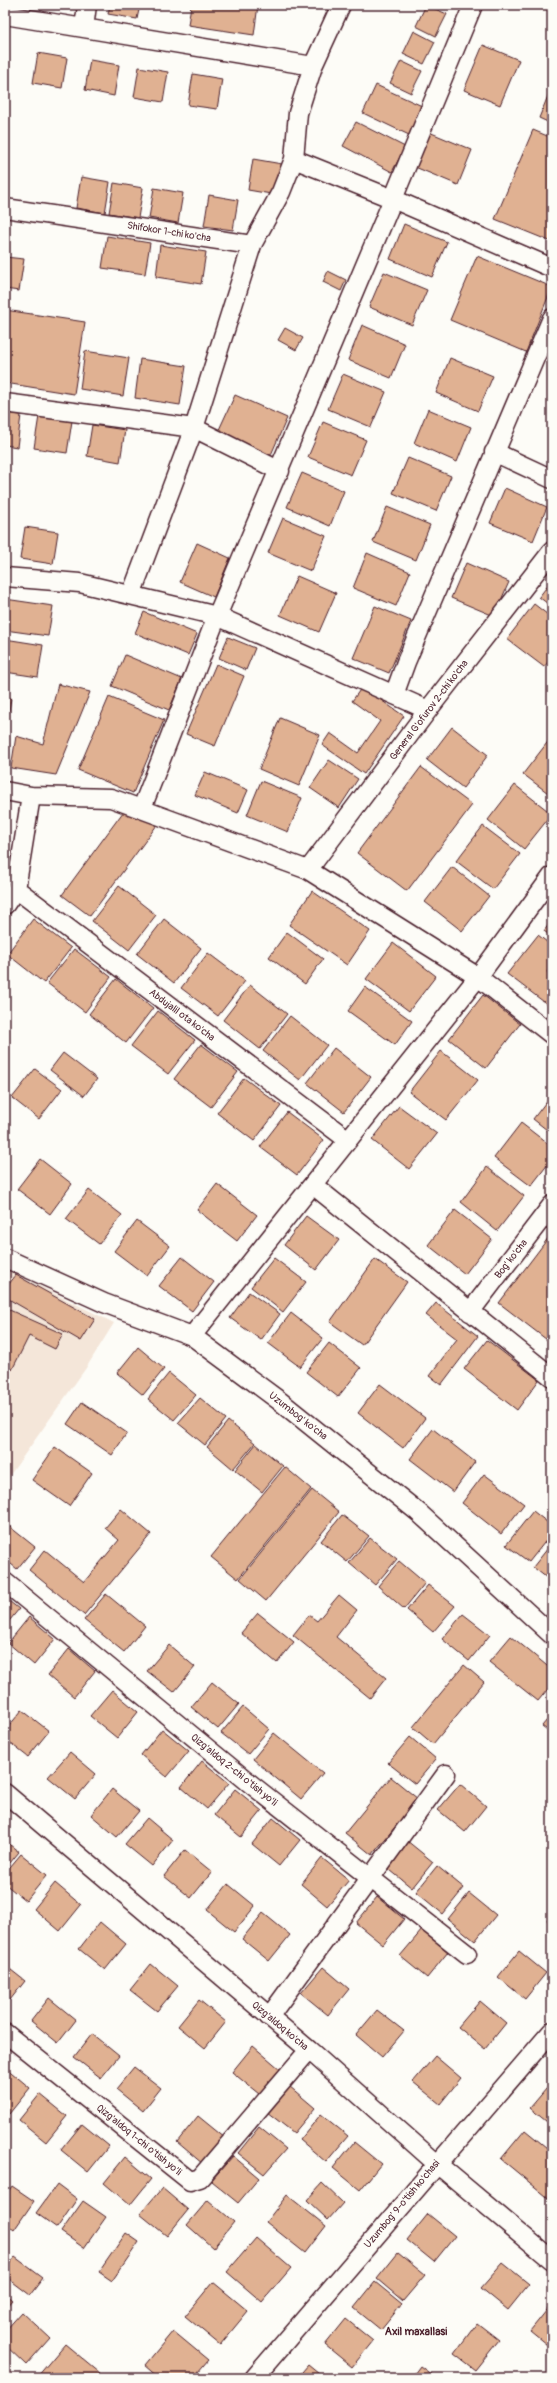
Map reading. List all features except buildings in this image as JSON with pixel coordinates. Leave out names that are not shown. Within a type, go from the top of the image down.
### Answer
[{"type":"street","points":[[84,28],[87,5]]},
{"type":"street","points":[[131,596],[194,428],[252,245],[281,192],[291,166],[298,113],[313,66],[341,5]]},
{"type":"street","points":[[142,808],[217,616],[280,471],[473,5]]},
{"type":"street","points":[[5,15],[313,66]]},
{"type":"street","points":[[291,166],[392,199],[552,268]]},
{"type":"street","name":"Shifokor 1-chi ko'cha","points":[[5,208],[252,245]]},
{"type":"street","points":[[394,695],[406,662],[494,452],[552,318]]},
{"type":"street","points":[[5,403],[194,428],[280,471]]},
{"type":"street","points":[[494,452],[552,479]]},
{"type":"street","name":"General G'ofurov 2-chi ko'cha","points":[[308,870],[428,710],[552,551]]},
{"type":"street","points":[[5,577],[80,583],[217,616],[428,710]]},
{"type":"street","points":[[5,791],[31,796],[111,798],[142,808],[308,870],[478,977],[552,1035]]},
{"type":"street","points":[[5,904],[16,889],[31,796]]},
{"type":"street","points":[[192,1336],[478,977],[552,876]]},
{"type":"street","name":"Abdujalil ota ko'cha","points":[[16,889],[348,1140]]},
{"type":"street","points":[[313,1186],[552,1378]]},
{"type":"street","name":"Bog' ko'cha","points":[[470,1312],[552,1205]]},
{"type":"street","name":"Uzumbog' ko'cha","points":[[5,1258],[104,1303],[192,1336],[281,1402],[418,1512],[552,1635]]},
{"type":"street","name":"Qizg'aldoq 2-chi o'tish yo'li","points":[[5,1582],[368,1878],[466,1954]]},
{"type":"street","points":[[269,2017],[368,1878],[446,1774]]},
{"type":"street","name":"Qizg'aldoq ko'cha","points":[[5,1793],[309,2050],[436,2163],[552,2260]]},
{"type":"street","name":"Uzumbog' 9-o'tish ko'chasi","points":[[254,2378],[436,2163],[552,2031]]},
{"type":"street","name":"Qizg'aldoq 1-chi o'tish yo'li","points":[[5,2033],[190,2181],[200,2178],[309,2050]]},
{"type":"shaded area","points":[[5,1269],[114,1323],[86,1368],[5,1482]]},
{"type":"district","name":"Axil maxallasi","points":[[416,2331]]}]
